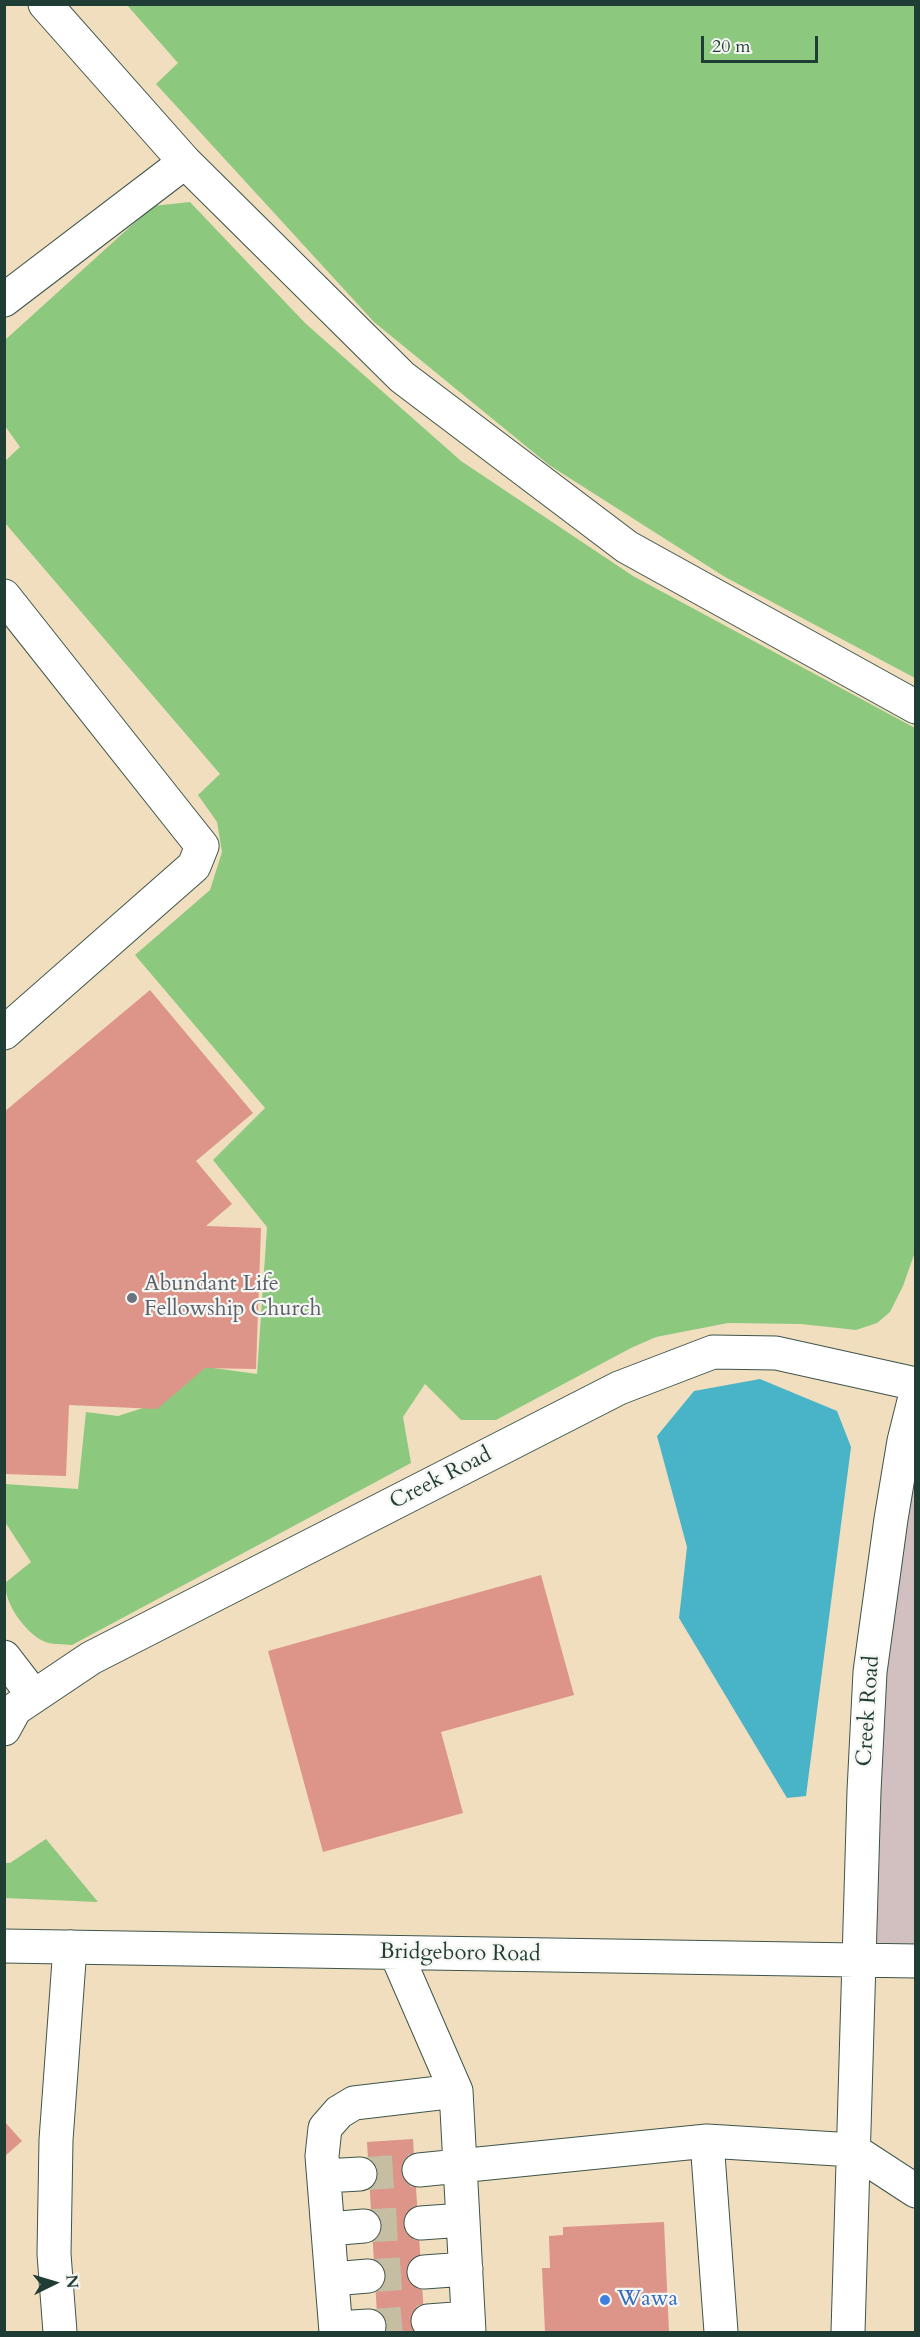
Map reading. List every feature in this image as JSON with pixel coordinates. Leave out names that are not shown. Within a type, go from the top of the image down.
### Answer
[{"type":"main road","points":[[45,4],[185,162],[402,377],[627,547],[915,708]]},
{"type":"main road","points":[[4,300],[185,162]]},
{"type":"main road","points":[[4,596],[202,846],[194,866],[4,1033]]},
{"type":"main road","name":"Creek Road","points":[[4,1729],[15,1709],[91,1658],[619,1388],[713,1352],[776,1353],[915,1384]]},
{"type":"main road","name":"Creek Road","points":[[848,2332],[858,1960],[870,1672],[891,1519],[904,1441],[915,1393]]},
{"type":"main road","points":[[4,1657],[34,1696]]},
{"type":"main road","name":"Bridgeboro Road","points":[[4,1946],[915,1962]]},
{"type":"main road","points":[[60,2332],[54,2254],[56,2140],[70,1947]]},
{"type":"main road","points":[[396,1953],[456,2091],[469,2325],[428,2321]]},
{"type":"main road","points":[[369,2326],[336,2330],[322,2156],[325,2128],[339,2112],[354,2103],[456,2091]]},
{"type":"main road","points":[[707,2140],[721,2332]]},
{"type":"main road","points":[[419,2170],[707,2140],[854,2150],[915,2191]]},
{"type":"main road","points":[[324,2176],[360,2174]]},
{"type":"main road","points":[[421,2223],[463,2220]]},
{"type":"main road","points":[[328,2229],[364,2226]]},
{"type":"main road","points":[[424,2272],[466,2269]]},
{"type":"main road","points":[[332,2279],[368,2276]]},
{"type":"shaded area","points":[[915,1429],[915,1962],[858,1961],[879,1594]]},
{"type":"green space","points":[[127,5],[915,5],[915,678],[725,577],[549,465],[374,322],[156,84],[178,63]]},
{"type":"green space","points":[[190,202],[305,323],[461,461],[633,576],[915,728],[915,1252],[903,1286],[890,1312],[877,1323],[856,1330],[801,1324],[728,1323],[656,1337],[496,1420],[461,1420],[425,1384],[403,1417],[411,1463],[72,1645],[57,1644],[43,1641],[29,1631],[8,1600],[5,1583],[31,1562],[5,1522],[5,1484],[78,1489],[86,1412],[118,1416],[162,1402],[206,1367],[257,1374],[267,1227],[213,1160],[265,1108],[135,955],[210,890],[222,852],[217,822],[198,795],[220,774],[5,523],[5,461],[20,447],[5,426],[5,340],[153,206]]},
{"type":"green space","points":[[46,1839],[98,1902],[5,1898],[5,1863],[10,1863]]},
{"type":"water","points":[[760,1379],[837,1411],[851,1447],[806,1796],[787,1798],[679,1618],[687,1547],[657,1436],[694,1391]]},
{"type":"building","name":"Abundant Life Fellowship Church","points":[[150,990],[253,1113],[196,1161],[232,1204],[206,1226],[261,1228],[256,1369],[205,1368],[157,1409],[69,1405],[66,1476],[4,1474],[4,1112]]},
{"type":"building","points":[[541,1575],[574,1695],[441,1732],[463,1813],[323,1852],[268,1651]]},
{"type":"building","points":[[4,2121],[22,2141],[4,2157]]},
{"type":"building","points":[[413,2139],[425,2332],[378,2332],[367,2142]]},
{"type":"building","name":"Wawa","points":[[664,2222],[669,2332],[545,2332],[542,2268],[550,2268],[549,2236],[563,2235],[563,2227]]},
{"type":"tunnel","points":[[360,2174],[419,2170]]},
{"type":"tunnel","points":[[364,2226],[421,2223]]},
{"type":"tunnel","points":[[368,2276],[424,2272]]},
{"type":"tunnel","points":[[369,2326],[428,2321]]},
{"type":"place","name":"Abundant Life Fellowship Church","points":[[132,1298]]},
{"type":"place","name":"Wawa","points":[[605,2300]]}]
